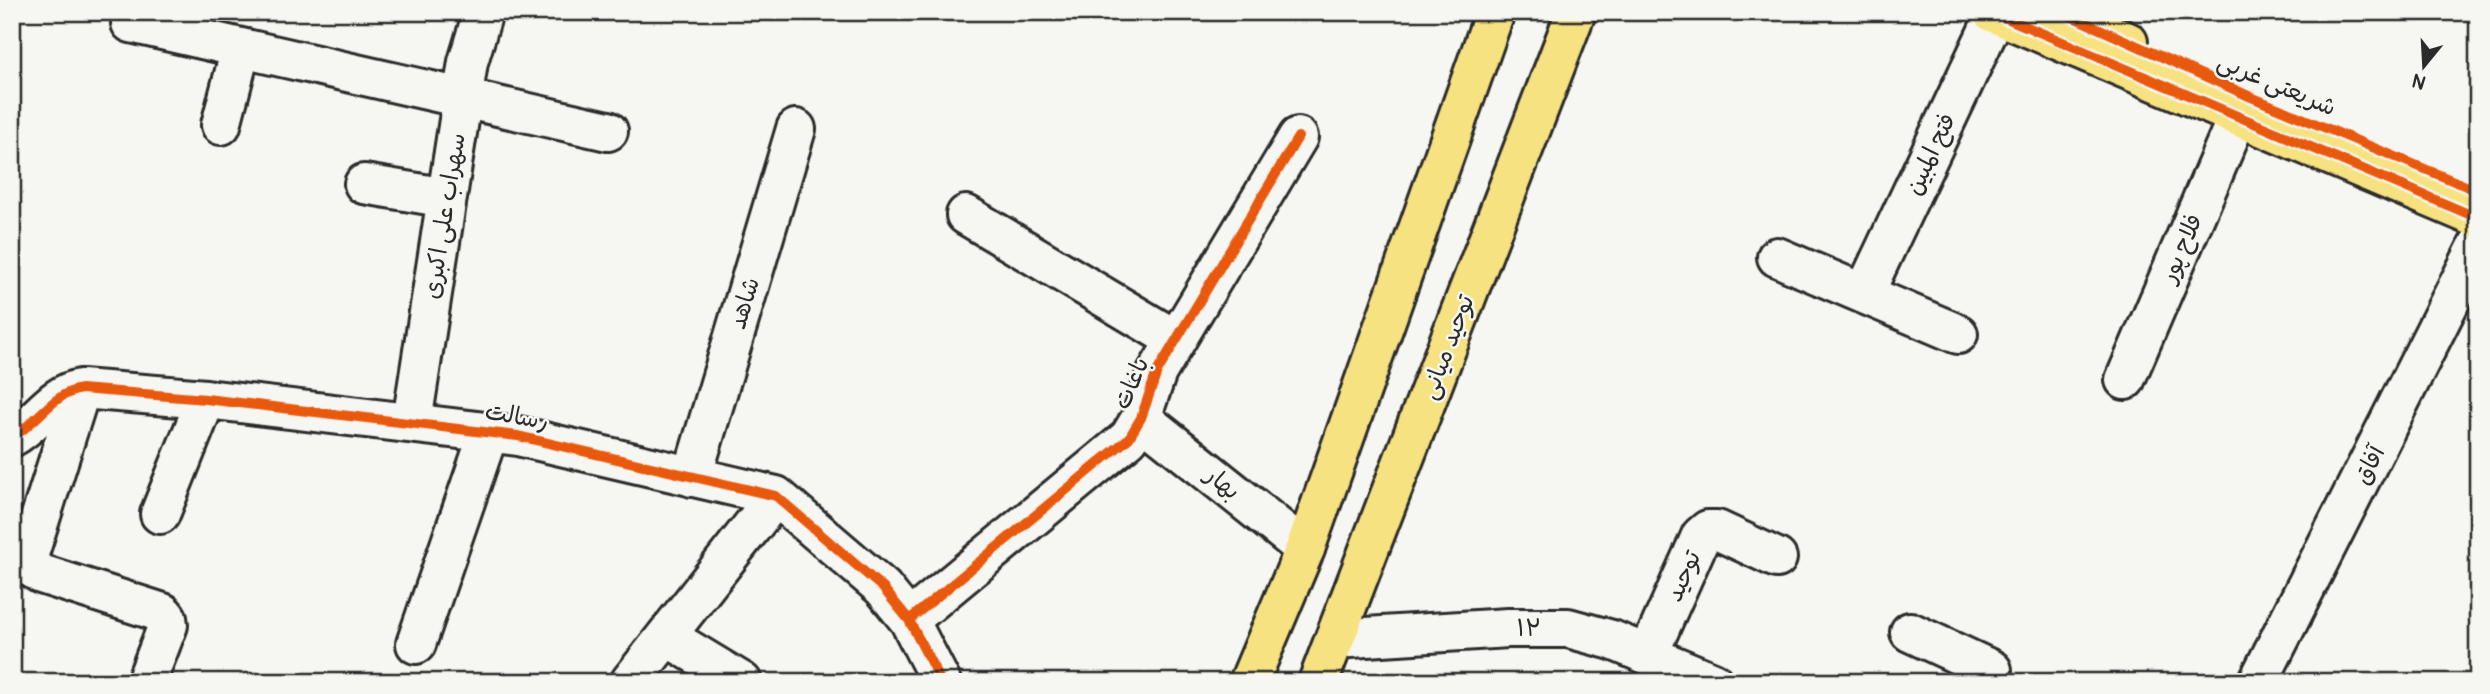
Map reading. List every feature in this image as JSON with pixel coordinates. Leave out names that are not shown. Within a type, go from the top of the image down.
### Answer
[{"type":"main road","points":[[1249,682],[1305,549],[1495,12]]},
{"type":"main road","name":"شریعتی غربی","points":[[2062,12],[2251,97],[2478,191]]},
{"type":"main road","name":"شریعتی غربی","points":[[1994,13],[2478,218]]},
{"type":"main road","name":"توحید میانی","points":[[1318,682],[1578,19]]},
{"type":"street","name":"سهراب علی اکبری","points":[[412,422],[468,62],[482,12]]},
{"type":"street","name":"فتح المبین","points":[[1864,295],[1994,13]]},
{"type":"street","points":[[131,23],[608,131]]},
{"type":"street","points":[[221,125],[241,48]]},
{"type":"street","name":"فلاح پور","points":[[2125,380],[2238,116]]},
{"type":"street","name":"شاهد","points":[[692,477],[796,129]]},
{"type":"street","name":"باغات","points":[[909,620],[1129,438],[1141,418],[1157,372],[1298,137]]},
{"type":"street","points":[[364,184],[447,198]]},
{"type":"street","points":[[966,215],[1176,340]]},
{"type":"street","name":"آفاق","points":[[2258,682],[2478,246]]},
{"type":"street","points":[[1777,257],[1958,334]]},
{"type":"street","points":[[12,436],[25,429],[59,397],[68,391],[81,389],[28,557],[32,568],[41,574],[163,613],[168,625],[146,682]]},
{"type":"street","name":"رسالت","points":[[81,389],[205,399],[518,436],[776,496],[883,588],[909,620],[941,682]]},
{"type":"street","points":[[160,514],[205,399]]},
{"type":"street","name":"بهار","points":[[1141,418],[1305,549]]},
{"type":"street","points":[[416,644],[489,432]]},
{"type":"street","points":[[630,682],[776,496]]},
{"type":"street","name":"توحید","points":[[1648,655],[1702,536],[1708,530],[1717,530],[1777,558]]},
{"type":"street","name":"۱۲","points":[[1335,639],[1508,628],[1569,628],[1612,640],[1713,682]]},
{"type":"street","points":[[1910,632],[1992,670],[1986,682]]},
{"type":"street","points":[[666,636],[742,682]]},
{"type":"cycle path","points":[[1992,12],[2478,218]]},
{"type":"cycle path","points":[[2062,12],[2251,97],[2478,191]]},
{"type":"cycle path","points":[[909,620],[1129,438],[1141,418],[1157,372],[1298,137]]},
{"type":"cycle path","points":[[12,437],[61,397],[81,389],[206,399],[518,436],[776,496],[883,588],[909,620],[941,682]]}]
